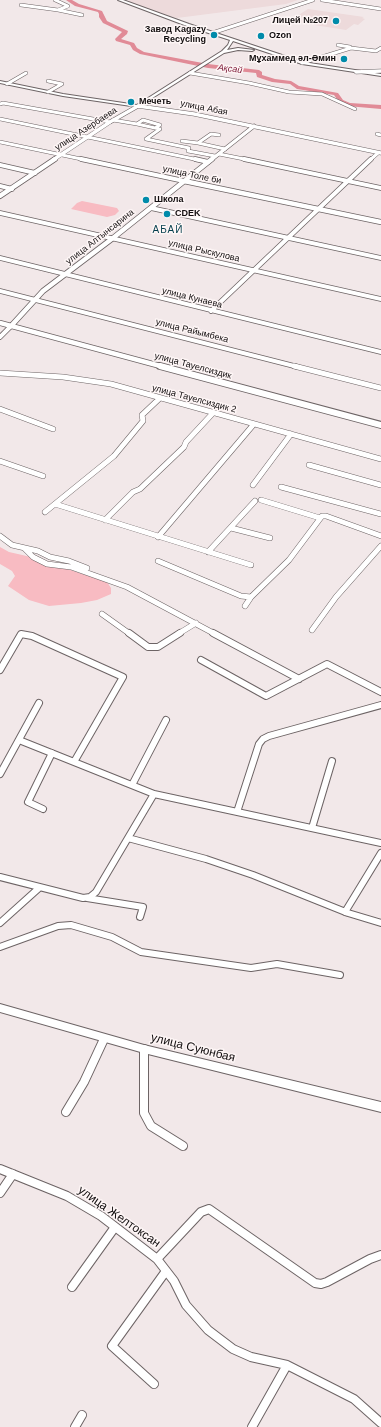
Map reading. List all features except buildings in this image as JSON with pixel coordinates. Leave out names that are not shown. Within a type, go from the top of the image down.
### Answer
[{"type":"main road","points":[[121,0],[232,40],[302,63],[381,75]]},
{"type":"main road","name":"улица Азербаева","points":[[138,106],[224,52],[232,40]]},
{"type":"main road","name":"улица Азербаева","points":[[224,52],[238,49],[268,52]]},
{"type":"main road","name":"улица Абая","points":[[0,82],[48,92],[138,106]]},
{"type":"main road","name":"улица Суюнбая","points":[[0,1008],[144,1050],[381,1107]]},
{"type":"street","points":[[55,0],[68,6],[58,10]]},
{"type":"street","points":[[212,33],[313,0]]},
{"type":"street","points":[[322,0],[381,9]]},
{"type":"street","points":[[21,5],[58,10],[82,16]]},
{"type":"street","points":[[338,45],[376,51],[381,48]]},
{"type":"street","points":[[302,63],[355,48]]},
{"type":"street","points":[[356,72],[381,71]]},
{"type":"street","points":[[7,84],[26,73]]},
{"type":"street","points":[[190,73],[249,83],[289,92],[322,94],[355,108]]},
{"type":"street","points":[[48,80],[62,84],[48,92]]},
{"type":"street","points":[[0,104],[2,102],[155,128],[160,130],[146,139],[189,148],[188,151],[217,155],[381,188]]},
{"type":"street","name":"улица Азербаева","points":[[0,196],[86,137],[138,106]]},
{"type":"street","name":"улица Абая","points":[[138,106],[189,113],[380,153]]},
{"type":"street","points":[[0,120],[208,162]]},
{"type":"street","points":[[136,124],[142,120],[160,125],[155,128]]},
{"type":"street","name":"улица Алтынсарина","points":[[0,337],[43,291],[113,238],[254,126]]},
{"type":"street","points":[[198,144],[211,134],[219,135]]},
{"type":"street","points":[[182,141],[225,149]]},
{"type":"street","name":"улица Толе би","points":[[0,142],[381,222]]},
{"type":"street","points":[[211,311],[318,209],[380,153]]},
{"type":"street","points":[[0,165],[35,173]]},
{"type":"street","points":[[0,186],[12,188]]},
{"type":"street","points":[[151,208],[381,258]]},
{"type":"street","name":"улица Рыскулова","points":[[0,213],[381,299]]},
{"type":"street","name":"улица Кунаева","points":[[0,258],[381,352]]},
{"type":"street","name":"улица Райымбека","points":[[0,290],[381,388]]},
{"type":"street","name":"улица Тауелсиздик","points":[[0,323],[381,425]]},
{"type":"street","name":"улица Тауелсиздик 2","points":[[0,373],[63,377],[111,384],[381,459]]},
{"type":"street","points":[[45,512],[114,456],[143,421],[142,415],[160,398]]},
{"type":"street","points":[[0,409],[53,429]]},
{"type":"street","points":[[105,520],[133,492],[140,489],[184,447],[186,442],[213,412]]},
{"type":"street","points":[[158,537],[254,424]]},
{"type":"street","points":[[253,485],[291,434]]},
{"type":"street","points":[[0,461],[43,476]]},
{"type":"street","points":[[309,465],[381,485]]},
{"type":"street","points":[[281,487],[381,514]]},
{"type":"street","points":[[261,500],[320,518]]},
{"type":"street","points":[[208,552],[255,501]]},
{"type":"street","points":[[55,504],[251,565]]},
{"type":"street","points":[[245,606],[251,597],[289,560],[320,518],[326,516],[381,536]]},
{"type":"street","points":[[231,528],[270,538]]},
{"type":"street","points":[[0,536],[12,545],[87,568]]},
{"type":"street","points":[[312,630],[336,597],[381,546]]},
{"type":"street","points":[[24,548],[33,557],[47,564],[71,567],[127,587],[299,679]]},
{"type":"street","points":[[158,561],[241,596],[251,597]]},
{"type":"street","points":[[102,614],[148,647],[158,647],[196,623]]},
{"type":"street","points":[[0,670],[21,634],[32,636],[123,677],[74,762]]},
{"type":"street","points":[[201,660],[266,696],[327,664],[381,692]]},
{"type":"street","points":[[0,774],[39,703]]},
{"type":"street","points":[[237,812],[259,744],[263,740],[269,736],[381,705]]},
{"type":"street","points":[[132,785],[166,720]]},
{"type":"street","points":[[19,740],[154,794],[381,843]]},
{"type":"street","points":[[43,809],[28,802],[52,753]]},
{"type":"street","points":[[312,828],[332,760]]},
{"type":"street","points":[[86,898],[96,892],[154,794]]},
{"type":"street","points":[[128,838],[206,859],[254,874],[345,912],[381,923]]},
{"type":"street","points":[[345,912],[381,853]]},
{"type":"street","points":[[0,877],[39,888],[86,898],[143,907],[140,918]]},
{"type":"street","points":[[0,923],[39,888]]},
{"type":"street","points":[[0,947],[58,926],[71,925],[112,937],[142,952],[251,968],[277,964],[340,975]]},
{"type":"street","points":[[66,1112],[84,1082],[104,1038]]},
{"type":"street","points":[[144,1050],[144,1113],[151,1126],[183,1146]]},
{"type":"street","name":"улица Желтоксан","points":[[0,1169],[67,1196],[115,1227],[157,1259],[174,1282],[186,1305],[208,1330],[233,1349],[251,1357],[287,1365],[354,1399],[381,1423]]},
{"type":"street","points":[[0,1192],[13,1174]]},
{"type":"street","points":[[157,1259],[202,1212],[208,1209],[215,1212],[315,1283],[321,1284],[327,1282],[370,1259],[381,1255]]},
{"type":"street","points":[[72,1287],[115,1227]]},
{"type":"street","points":[[154,1384],[112,1346],[166,1271]]},
{"type":"street","points":[[252,1427],[287,1365]]},
{"type":"street","points":[[75,1427],[82,1416]]},
{"type":"shaded area","points":[[298,0],[286,4],[177,18],[152,11],[128,1]]},
{"type":"shaded area","points":[[308,9],[364,17],[362,18],[365,19],[358,25],[354,24],[346,30],[289,21]]},
{"type":"shaded area","points":[[82,201],[117,208],[119,211],[115,215],[107,217],[71,209],[77,203]]},
{"type":"shaded area","points":[[0,547],[9,552],[31,557],[107,582],[111,588],[111,594],[97,600],[49,606],[29,600],[8,586],[15,576],[12,571],[0,564]]},
{"type":"waterway","name":"Ақсай","points":[[68,0],[77,5],[98,11]]},
{"type":"waterway","name":"Ақсай","points":[[100,12],[102,14],[101,17],[105,22],[125,31],[125,33],[118,40],[132,44],[135,49],[142,53],[208,66],[259,72],[259,76],[274,81],[291,83],[297,87],[336,94],[341,101],[349,105],[381,107]]},
{"type":"place","name":"Лицей №207","points":[[336,21]]},
{"type":"place","name":"Завод Kagazy Recycling","points":[[214,35]]},
{"type":"place","name":"Ozon","points":[[261,36]]},
{"type":"place","name":"Мұхаммед әл-Әмин","points":[[344,59]]},
{"type":"place","name":"Мечеть","points":[[131,102]]},
{"type":"place","name":"Школа","points":[[146,200]]},
{"type":"place","name":"CDEK","points":[[167,214]]},
{"type":"district","name":"АБАЙ","points":[[168,230]]}]
